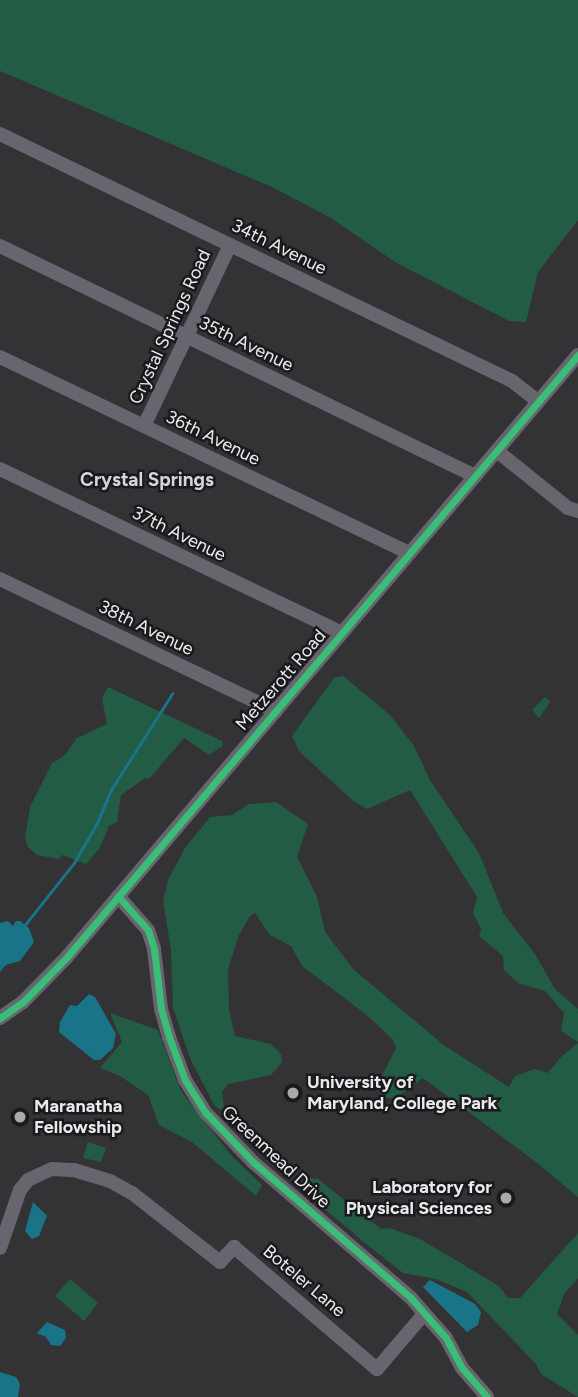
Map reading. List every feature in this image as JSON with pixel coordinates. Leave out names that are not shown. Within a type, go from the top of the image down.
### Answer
[{"type":"street","name":"34th Avenue","points":[[0,134],[512,381],[538,401]]},
{"type":"street","name":"Crystal Springs Road","points":[[144,426],[230,245]]},
{"type":"street","name":"35th Avenue","points":[[0,246],[475,476]]},
{"type":"street","name":"Metzerott Road","points":[[0,1018],[40,987],[578,355]]},
{"type":"street","name":"36th Avenue","points":[[0,357],[410,553]]},
{"type":"street","points":[[497,451],[568,508],[578,511]]},
{"type":"street","name":"37th Avenue","points":[[0,469],[342,633]]},
{"type":"street","name":"38th Avenue","points":[[0,579],[276,711]]},
{"type":"street","name":"Greenmead Drive","points":[[118,896],[148,930],[154,949],[161,1009],[169,1037],[185,1080],[206,1113],[253,1163],[394,1281],[446,1338],[462,1368],[487,1397]]},
{"type":"street","name":"Boteler Lane","points":[[0,1248],[20,1190],[28,1180],[52,1169],[74,1170],[110,1181],[132,1192],[220,1262],[234,1247],[377,1368],[424,1314]]},
{"type":"green space","points":[[0,0],[578,0],[578,220],[538,272],[526,322],[509,321],[395,262],[331,218],[272,187],[0,71]]},
{"type":"green space","points":[[343,676],[390,715],[414,746],[430,780],[479,853],[503,913],[535,954],[555,989],[578,1009],[578,1042],[561,1031],[564,1013],[545,991],[518,983],[504,970],[503,956],[479,936],[481,929],[473,913],[477,897],[410,790],[367,809],[352,800],[299,751],[292,736],[334,678]]},
{"type":"green space","points":[[108,687],[222,741],[223,746],[209,755],[184,738],[150,778],[144,779],[121,795],[117,822],[109,826],[99,849],[86,864],[62,855],[59,859],[37,855],[28,847],[25,838],[30,807],[52,763],[64,756],[77,738],[107,724],[102,698]]},
{"type":"green space","points":[[545,697],[550,702],[539,718],[532,710]]},
{"type":"green space","points":[[276,802],[308,824],[297,857],[317,897],[325,932],[354,970],[445,1046],[509,1087],[515,1076],[535,1069],[548,1073],[560,1058],[578,1043],[578,1197],[536,1162],[423,1078],[395,1099],[379,1096],[378,1084],[396,1048],[393,1040],[368,1016],[302,966],[291,946],[270,935],[255,913],[250,916],[239,935],[228,969],[229,1010],[235,1036],[271,1044],[281,1054],[282,1062],[271,1075],[228,1084],[222,1092],[224,1107],[221,1110],[214,1105],[190,1058],[173,1008],[171,950],[163,901],[168,880],[185,848],[210,817],[232,815],[249,804]]},
{"type":"green space","points":[[110,1013],[158,1030],[181,1091],[231,1155],[262,1185],[256,1196],[192,1142],[159,1125],[148,1095],[120,1076],[100,1068],[122,1042]]},
{"type":"green space","points":[[88,1142],[106,1148],[101,1162],[83,1158]]},
{"type":"green space","points":[[310,1178],[318,1179],[381,1229],[390,1228],[422,1240],[499,1286],[508,1298],[520,1298],[578,1233],[578,1278],[564,1294],[557,1314],[578,1335],[578,1397],[541,1374],[536,1364],[467,1292],[436,1279],[403,1273],[370,1247],[308,1195],[305,1185]]},
{"type":"green space","points":[[70,1279],[98,1303],[84,1321],[55,1296]]},
{"type":"water","points":[[8,921],[13,926],[16,921],[20,921],[29,928],[34,942],[20,961],[6,965],[0,972],[0,923]]},
{"type":"water","points":[[89,994],[95,997],[116,1034],[113,1048],[100,1060],[94,1060],[59,1032],[60,1022],[70,1005],[77,1006]]},
{"type":"water","points":[[33,1202],[47,1216],[39,1236],[32,1239],[25,1231]]},
{"type":"water","points":[[430,1280],[475,1304],[481,1312],[478,1325],[467,1332],[423,1287]]},
{"type":"water","points":[[47,1322],[65,1330],[66,1338],[60,1346],[51,1345],[46,1337],[37,1333]]},
{"type":"water","points":[[0,1372],[16,1377],[20,1384],[18,1397],[0,1397]]},
{"type":"waterway","points":[[24,926],[74,863],[97,823],[111,790],[172,694]]},
{"type":"cycle path","points":[[0,1018],[23,1002],[66,958],[578,355]]},
{"type":"cycle path","points":[[118,896],[148,930],[154,949],[161,1009],[169,1037],[185,1080],[206,1113],[253,1162],[411,1298],[446,1338],[462,1368],[487,1397]]},
{"type":"place","name":"University of Maryland, College Park","points":[[293,1093]]},
{"type":"place","name":"Maranatha Fellowship","points":[[20,1117]]},
{"type":"place","name":"Laboratory for Physical Sciences","points":[[506,1198]]},
{"type":"district","name":"Crystal Springs","points":[[147,480]]}]
